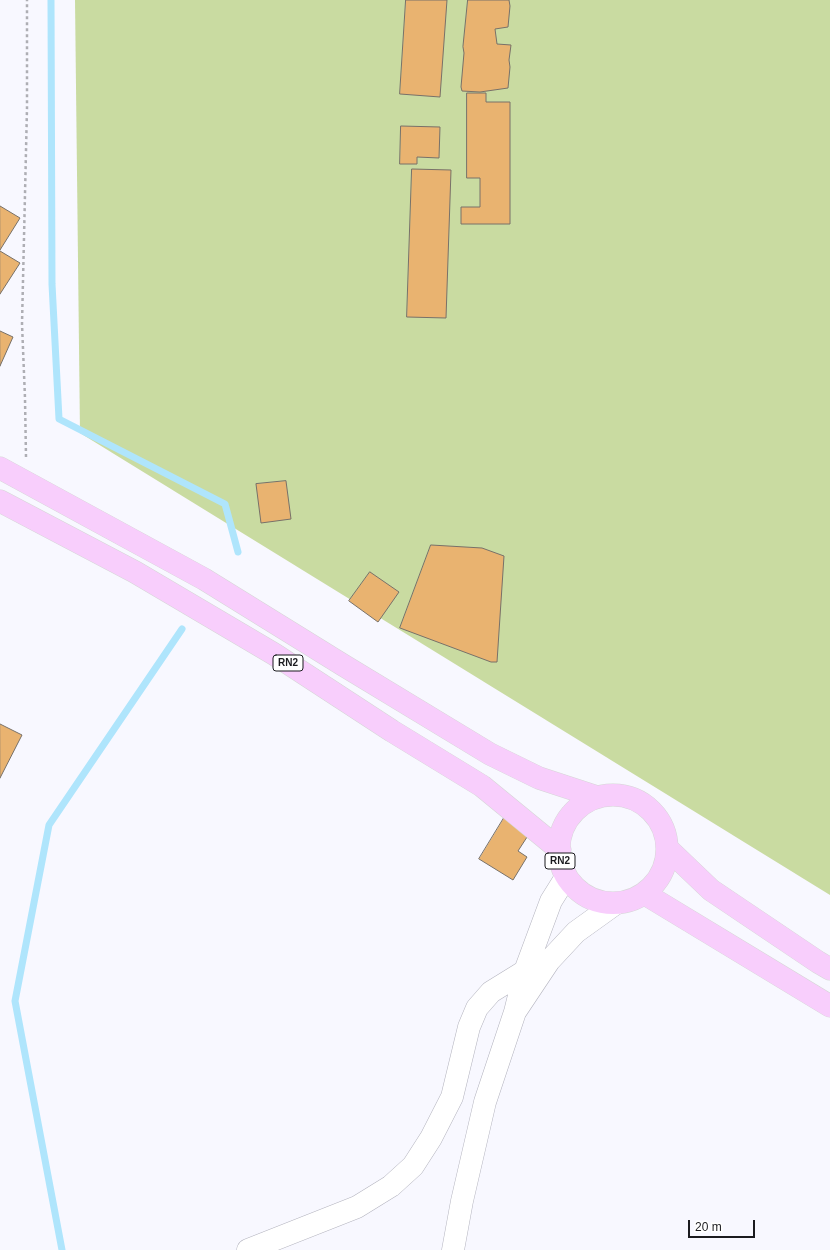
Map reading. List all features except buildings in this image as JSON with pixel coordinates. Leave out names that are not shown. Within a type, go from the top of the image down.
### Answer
[{"type":"highway","name":"RN2","points":[[0,468],[204,579],[343,666],[490,754],[539,778],[597,797]]},
{"type":"highway","name":"RN2","points":[[0,501],[135,572],[274,654],[392,731],[482,786],[560,850]]},
{"type":"highway","name":"RN2","points":[[616,794],[634,798],[646,806],[659,820],[667,837],[667,848],[667,858],[661,876],[645,894],[628,902],[615,904],[596,901],[579,892],[566,877],[559,859],[561,834],[566,822],[578,807],[597,797],[616,794]]},
{"type":"highway","points":[[667,848],[711,890],[830,969]]},
{"type":"highway","points":[[645,894],[830,1006]]},
{"type":"street","points":[[453,1250],[462,1201],[485,1102],[514,1012],[525,971],[551,901],[566,877]]},
{"type":"street","points":[[514,1012],[549,961],[576,932],[615,904]]},
{"type":"street","points":[[248,1250],[357,1207],[391,1186],[413,1166],[431,1138],[452,1097],[469,1027],[478,1008],[491,992],[525,971]]},
{"type":"path","points":[[26,481],[22,324],[27,108],[27,0]]},
{"type":"green space","points":[[75,0],[830,0],[830,895],[80,433]]},
{"type":"waterway","points":[[51,0],[52,284],[59,419],[225,504],[238,552]]},
{"type":"waterway","points":[[62,1250],[15,1001],[49,825],[182,629]]}]
